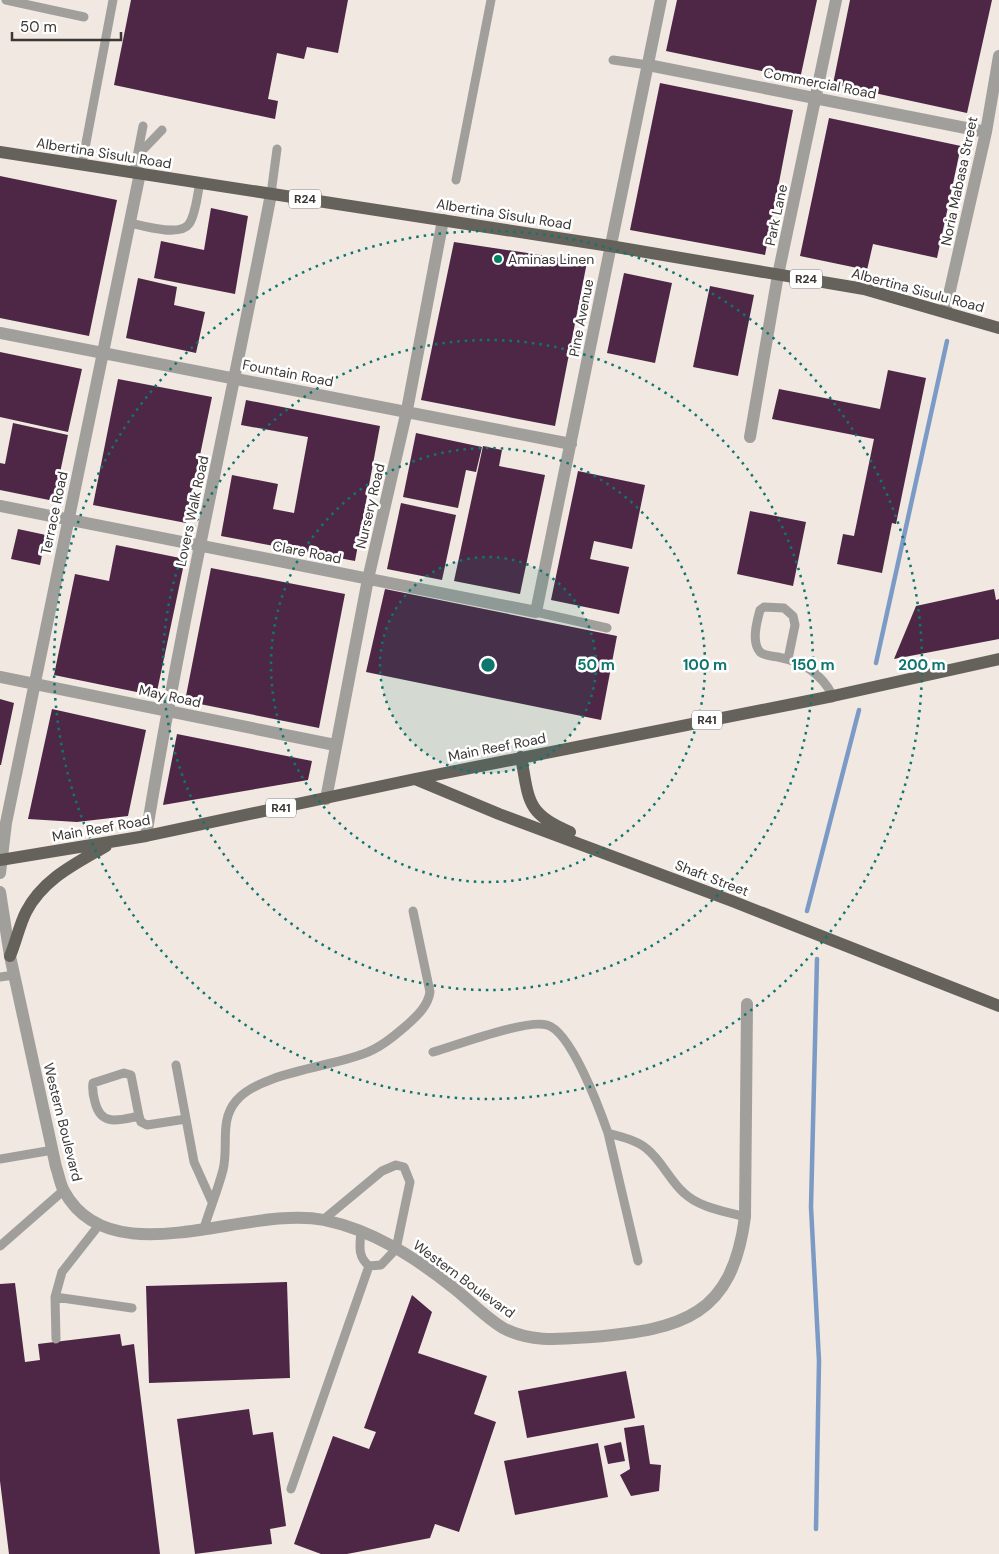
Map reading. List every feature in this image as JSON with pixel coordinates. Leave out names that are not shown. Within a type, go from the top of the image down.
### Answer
[{"type":"main road","name":"Albertina Sisulu Road","points":[[0,152],[610,246],[864,289],[999,328]]},
{"type":"main road","name":"Main Reef Road","points":[[1,860],[146,836],[521,757],[833,696],[999,659]]},
{"type":"main road","points":[[521,757],[530,801],[538,815],[546,821],[582,837],[599,851]]},
{"type":"main road","name":"Shaft Street","points":[[415,779],[499,814],[999,1006]]},
{"type":"main road","points":[[10,956],[25,914],[36,896],[68,867],[112,842]]},
{"type":"street","name":"Pine Avenue","points":[[536,612],[661,0]]},
{"type":"street","name":"Park Lane","points":[[750,437],[778,275],[817,98],[836,0]]},
{"type":"street","name":"Noria Mabasa Street","points":[[945,312],[986,132],[999,56]]},
{"type":"street","name":"Commercial Road","points":[[648,65],[986,132]]},
{"type":"street","name":"Terrace Road","points":[[1,860],[6,823],[36,684],[67,520],[104,354],[130,223],[137,173]]},
{"type":"street","name":"Lovers Walk Road","points":[[146,836],[167,710],[236,378],[270,194]]},
{"type":"street","name":"Nursery Road","points":[[326,799],[368,579],[407,410],[442,220]]},
{"type":"street","name":"Fountain Road","points":[[0,333],[407,410],[571,444]]},
{"type":"street","name":"Clare Road","points":[[0,506],[536,612]]},
{"type":"street","name":"May Road","points":[[0,677],[335,745]]},
{"type":"street","points":[[0,873],[1,860]]},
{"type":"street","name":"Western Boulevard","points":[[0,892],[10,956],[53,1150],[64,1190],[78,1210],[99,1225],[130,1234],[156,1234],[285,1218],[323,1220],[382,1239],[439,1276],[502,1327],[518,1334],[556,1340],[648,1330],[680,1321],[698,1312],[725,1284],[734,1267],[741,1247],[745,1217],[747,1004]]},
{"type":"lane","points":[[6,0],[84,18]]},
{"type":"lane","points":[[82,164],[114,0]]},
{"type":"lane","points":[[456,180],[491,0]]},
{"type":"lane","points":[[613,60],[648,65]]},
{"type":"lane","points":[[137,173],[137,157],[143,126]]},
{"type":"lane","points":[[137,157],[162,130]]},
{"type":"lane","points":[[270,194],[277,149]]},
{"type":"lane","points":[[130,223],[175,231],[182,230],[189,225],[200,183]]},
{"type":"lane","points":[[788,659],[795,625],[793,616],[784,608],[764,607],[759,615],[755,640],[757,647],[763,654],[788,659],[820,675],[833,696]]},
{"type":"lane","name":"Clare Road","points":[[536,612],[607,628]]},
{"type":"lane","points":[[204,1228],[223,1169],[226,1120],[229,1109],[237,1099],[249,1089],[284,1075],[362,1055],[376,1048],[411,1021],[427,1004],[430,992],[413,911]]},
{"type":"lane","points":[[0,977],[14,975]]},
{"type":"lane","points":[[433,1052],[538,1023],[550,1025],[560,1033],[577,1060],[608,1133],[638,1261]]},
{"type":"lane","points":[[176,1065],[194,1162],[212,1202]]},
{"type":"lane","points":[[139,1116],[108,1120],[102,1118],[97,1112],[92,1089],[94,1083],[124,1073],[131,1075],[141,1122],[147,1125],[186,1120]]},
{"type":"lane","points":[[608,1133],[639,1143],[648,1149],[683,1193],[692,1199],[716,1209],[745,1217]]},
{"type":"lane","points":[[0,1159],[53,1150]]},
{"type":"lane","points":[[323,1220],[382,1171],[396,1165],[404,1168],[410,1182],[396,1249],[381,1265],[369,1266],[362,1260],[360,1252],[361,1231]]},
{"type":"lane","points":[[0,1246],[64,1190]]},
{"type":"lane","points":[[56,1339],[55,1297],[62,1272],[99,1225]]},
{"type":"lane","points":[[291,1489],[369,1266]]},
{"type":"lane","points":[[55,1297],[132,1308]]},
{"type":"building","points":[[131,0],[348,0],[338,53],[307,47],[304,59],[277,53],[268,99],[278,101],[275,119],[114,85]]},
{"type":"building","points":[[677,0],[817,0],[800,79],[666,51]]},
{"type":"building","points":[[850,0],[992,0],[967,113],[833,84]]},
{"type":"building","points":[[660,83],[793,110],[765,255],[630,230]]},
{"type":"building","points":[[829,118],[961,146],[937,258],[873,244],[867,270],[800,256]]},
{"type":"building","points":[[0,176],[117,200],[89,336],[0,318]]},
{"type":"building","points":[[211,208],[248,216],[235,294],[154,278],[161,241],[204,250]]},
{"type":"building","points":[[454,242],[587,262],[555,426],[421,400]]},
{"type":"building","points":[[624,273],[672,283],[655,363],[607,353]]},
{"type":"building","points":[[138,278],[177,287],[174,305],[205,312],[196,353],[126,338]]},
{"type":"building","points":[[710,286],[754,295],[738,376],[693,367]]},
{"type":"building","points":[[0,352],[82,369],[68,432],[0,417]]},
{"type":"building","points":[[888,370],[926,378],[896,524],[892,523],[882,573],[837,564],[843,534],[854,536],[874,439],[772,419],[779,389],[880,409]]},
{"type":"building","points":[[118,379],[212,397],[186,523],[93,505]]},
{"type":"building","points":[[246,400],[380,426],[355,561],[221,536],[232,475],[278,484],[273,509],[294,513],[308,437],[241,425]]},
{"type":"building","points":[[13,423],[68,435],[54,501],[0,490],[0,463],[5,464]]},
{"type":"building","points":[[416,433],[482,447],[476,472],[466,470],[458,508],[403,497]]},
{"type":"building","points":[[483,446],[502,450],[499,466],[545,475],[520,594],[454,581]]},
{"type":"building","points":[[578,471],[645,485],[632,549],[594,541],[590,559],[629,567],[619,614],[551,600]]},
{"type":"building","points":[[401,503],[456,515],[442,580],[387,569]]},
{"type":"building","points":[[750,511],[806,522],[793,586],[737,574]]},
{"type":"building","points":[[18,529],[46,535],[40,565],[11,559]]},
{"type":"building","points":[[116,545],[185,559],[156,696],[54,675],[75,574],[109,581]]},
{"type":"building","points":[[211,568],[345,594],[319,728],[185,701]]},
{"type":"building","points":[[385,589],[617,636],[601,720],[366,672]]},
{"type":"building","points":[[994,589],[996,600],[999,599],[999,639],[894,659],[916,606]]},
{"type":"building","points":[[0,699],[14,703],[1,765],[0,765]]},
{"type":"building","points":[[52,709],[146,730],[128,816],[77,822],[28,819]]},
{"type":"building","points":[[177,734],[312,761],[308,780],[163,805]]},
{"type":"building","points":[[287,1282],[290,1378],[149,1383],[146,1286]]},
{"type":"building","points":[[15,1283],[25,1362],[40,1360],[38,1344],[120,1334],[122,1346],[134,1344],[160,1554],[9,1554],[0,1481],[0,1284]]},
{"type":"building","points":[[412,1295],[432,1312],[418,1353],[487,1376],[474,1414],[496,1422],[459,1532],[435,1524],[430,1538],[347,1554],[321,1554],[294,1544],[333,1436],[369,1449],[376,1432],[364,1428]]},
{"type":"building","points":[[626,1371],[635,1418],[527,1438],[518,1391]]},
{"type":"building","points":[[249,1409],[253,1435],[273,1432],[286,1526],[270,1529],[272,1544],[195,1554],[177,1419]]},
{"type":"building","points":[[644,1425],[650,1464],[661,1465],[659,1491],[631,1496],[620,1475],[630,1469],[624,1428]]},
{"type":"building","points":[[621,1442],[625,1461],[608,1464],[604,1446]]},
{"type":"building","points":[[598,1443],[608,1497],[515,1515],[504,1461]]},
{"type":"waterway","points":[[876,663],[947,341]]},
{"type":"waterway","points":[[807,911],[859,710]]},
{"type":"waterway","points":[[816,1529],[819,1361],[811,1207],[817,959]]},
{"type":"place","name":"Aminas Linen","points":[[498,259]]}]
